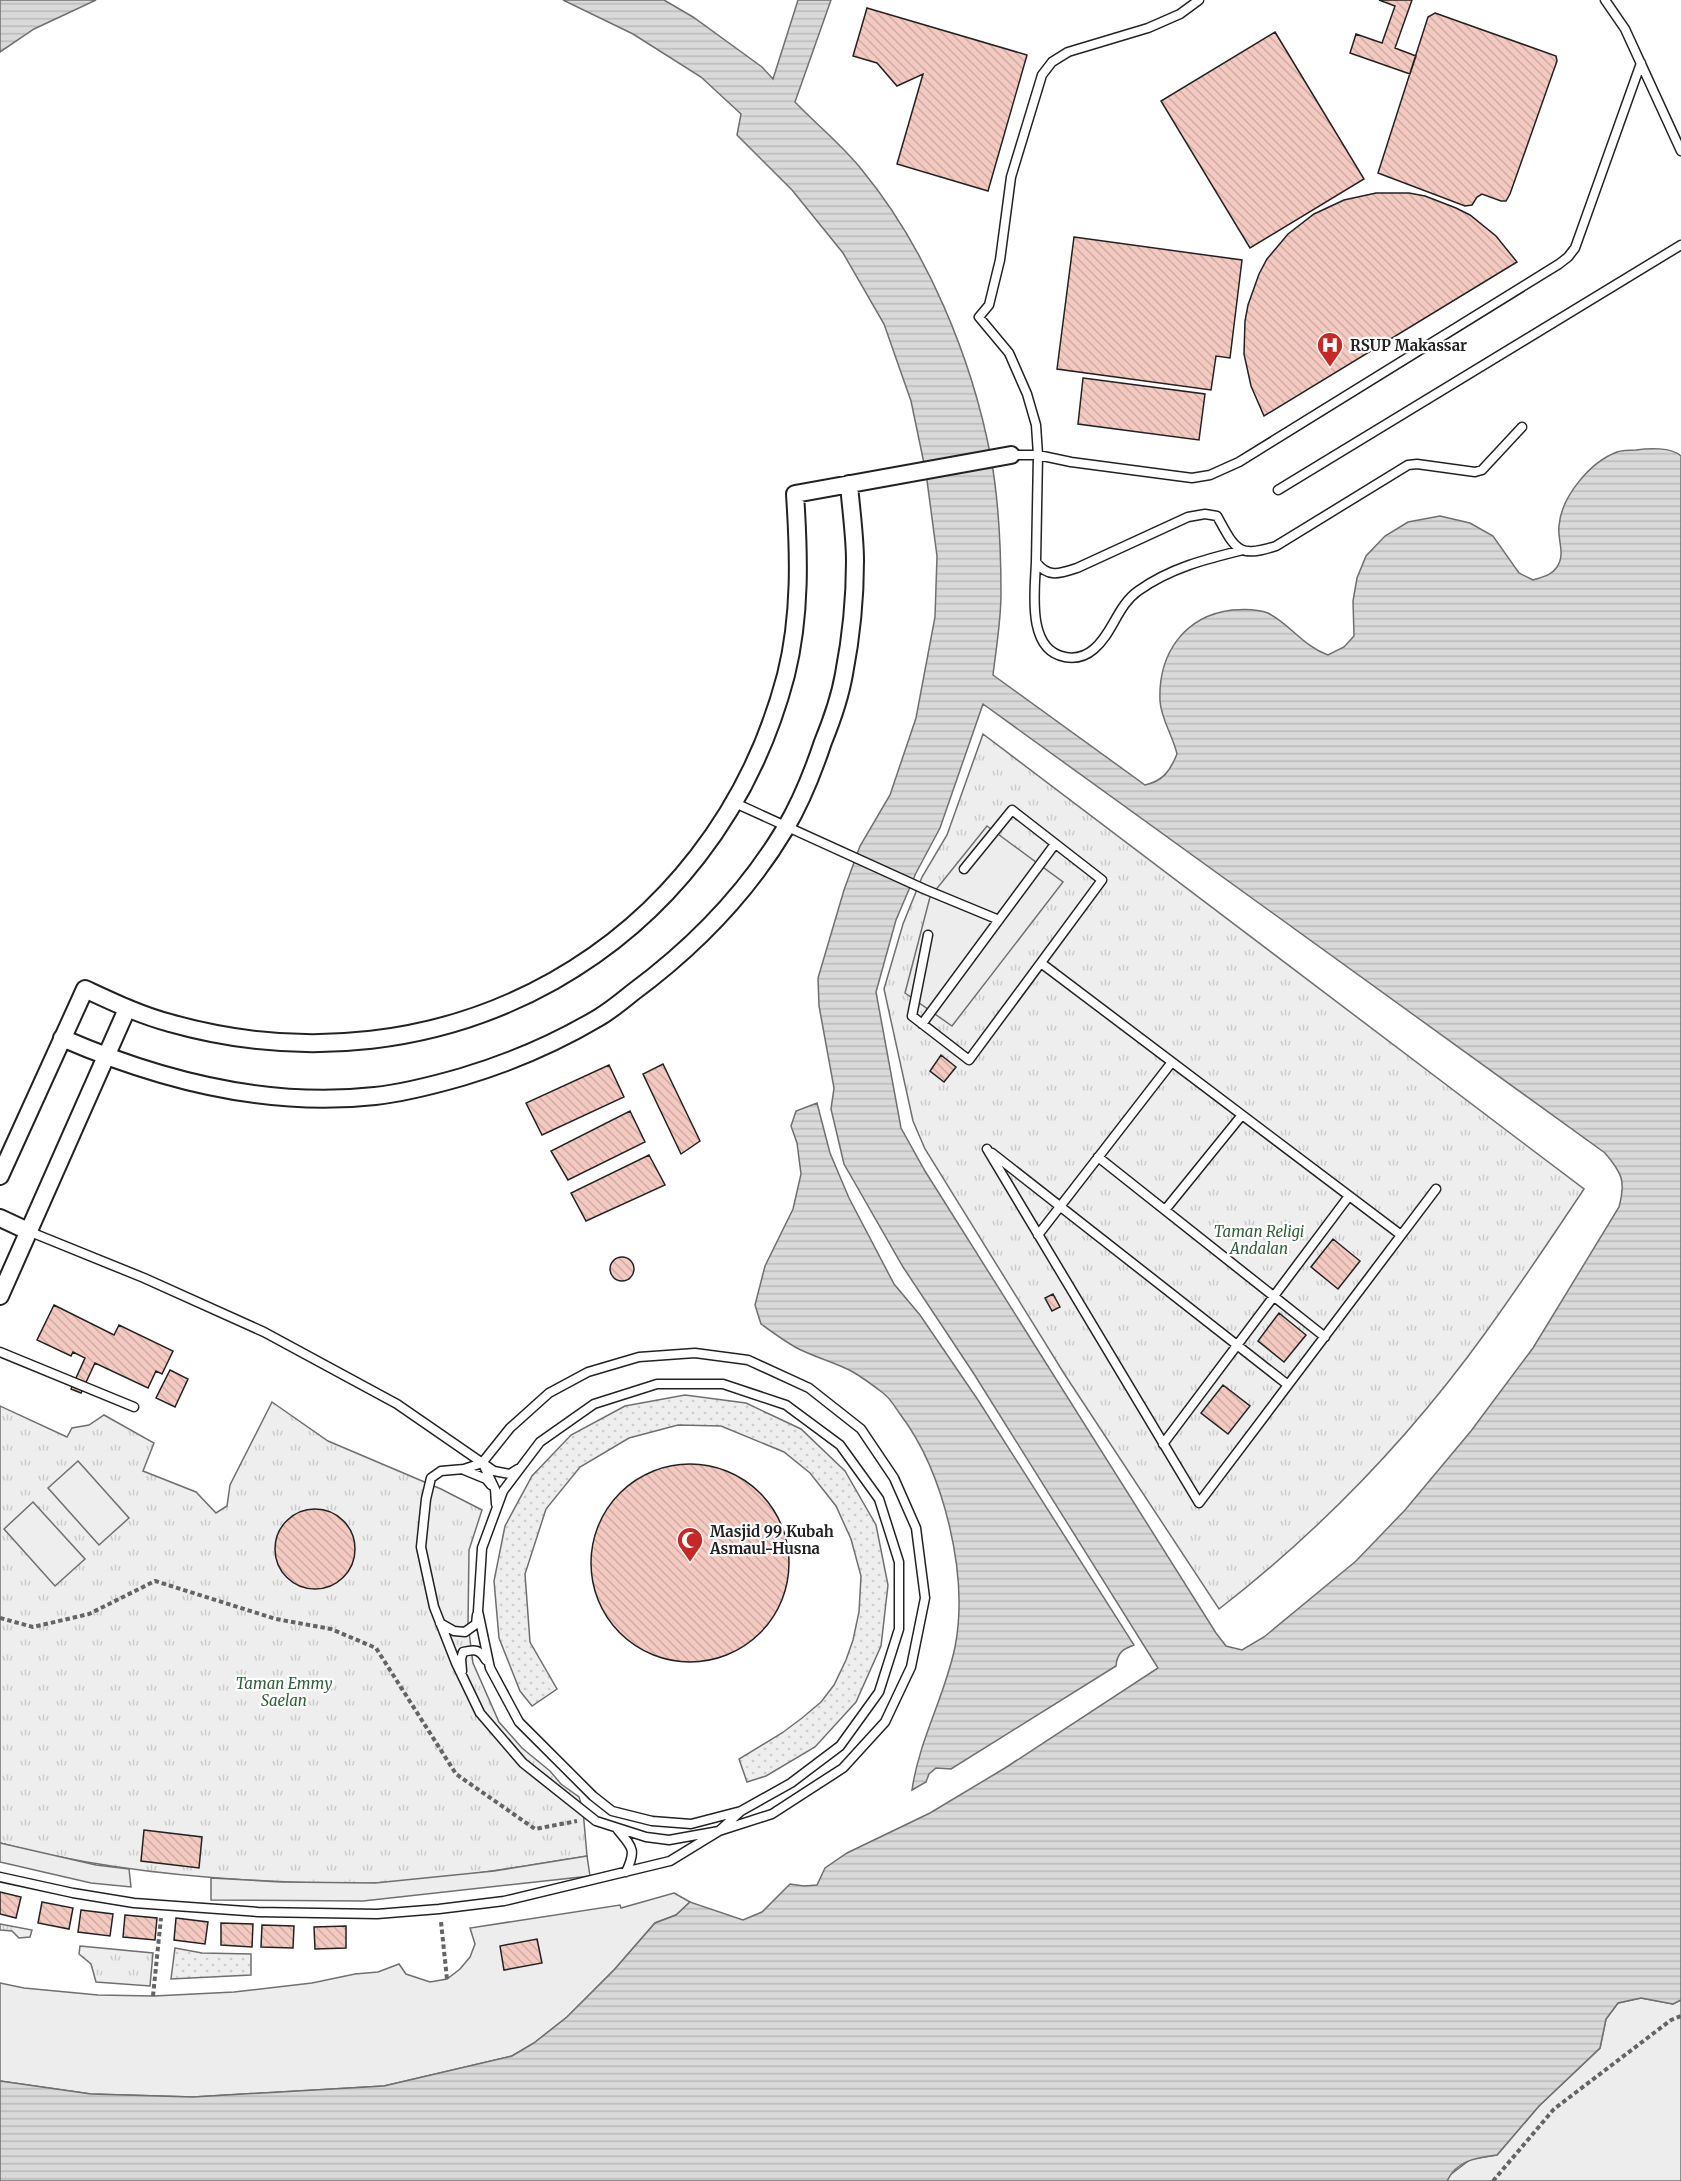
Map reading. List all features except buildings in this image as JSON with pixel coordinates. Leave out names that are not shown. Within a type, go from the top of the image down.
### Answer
[{"type":"street","points":[[0,1176],[85,989],[127,1009],[171,1023],[239,1038],[305,1043],[388,1038],[460,1023],[532,993],[601,951],[651,909],[697,856],[735,803],[747,781],[765,738],[786,674],[796,621],[799,560],[795,494],[1011,455]]},
{"type":"street","points":[[62,1038],[106,1058],[173,1078],[240,1092],[307,1098],[375,1096],[438,1084],[487,1069],[529,1053],[599,1017],[657,975],[696,941],[727,908],[761,866],[786,826],[815,764],[833,717],[844,675],[855,561],[849,484]]},
{"type":"street","points":[[0,1296],[127,1009]]},
{"type":"street","points":[[0,1218],[28,1231]]},
{"type":"lane","points":[[1198,0],[1180,14],[1148,28],[1068,52],[1052,62],[1042,75],[1011,177],[1000,260],[989,305],[979,317],[1009,353],[1027,394],[1036,425],[1038,455],[1034,611],[1042,642],[1050,650],[1063,657],[1085,656],[1096,648],[1123,605],[1137,592],[1176,569],[1243,550]]},
{"type":"lane","points":[[1605,0],[1625,29],[1681,151]]},
{"type":"lane","points":[[1011,455],[1038,455],[1071,462],[1192,478],[1210,475],[1239,462],[1559,264],[1575,248],[1641,63]]},
{"type":"lane","points":[[1278,490],[1681,245]]},
{"type":"lane","points":[[1036,561],[1048,573],[1059,574],[1188,517],[1205,514],[1217,516],[1228,540],[1243,550],[1253,552],[1276,546],[1408,465],[1417,464],[1475,472],[1482,470],[1522,427]]},
{"type":"lane","points":[[735,803],[831,848],[999,920]]},
{"type":"lane","points":[[928,935],[912,1016],[969,1060],[1102,880],[1012,810],[964,869]]},
{"type":"lane","points":[[922,1024],[1055,844]]},
{"type":"lane","points":[[1041,963],[1401,1235]]},
{"type":"lane","points":[[1038,1234],[1172,1062]]},
{"type":"lane","points":[[1165,1210],[1242,1115]]},
{"type":"lane","points":[[1288,1384],[987,1149],[1199,1503],[1436,1189]]},
{"type":"lane","points":[[1098,1157],[1325,1337]]},
{"type":"lane","points":[[1163,1444],[1349,1196]]},
{"type":"lane","points":[[28,1231],[144,1278],[264,1332],[397,1404],[494,1471],[510,1474],[520,1468]]},
{"type":"lane","points":[[0,1352],[134,1407]]},
{"type":"lane","points":[[694,1353],[748,1360],[809,1388],[861,1430],[894,1478],[916,1528],[925,1598],[912,1667],[885,1722],[843,1768],[772,1814],[719,1831],[669,1840],[646,1837],[594,1819],[523,1763],[480,1713],[434,1607],[421,1546],[426,1499],[431,1478],[441,1471],[464,1469],[482,1463],[510,1428],[549,1394],[588,1372],[639,1357],[694,1353]]},
{"type":"lane","points":[[0,1877],[73,1893],[162,1905],[320,1914],[377,1914],[504,1901],[670,1861],[719,1831],[741,1811],[791,1783],[840,1746],[879,1692],[899,1629],[899,1562],[879,1499],[840,1445],[786,1405],[723,1384],[657,1384],[594,1404],[540,1442],[503,1491],[482,1548],[476,1624],[465,1632],[454,1631],[440,1623]]},
{"type":"lane","points":[[494,1448],[490,1459],[494,1471]]},
{"type":"lane","points":[[482,1463],[495,1489],[497,1508]]},
{"type":"lane","points":[[464,1469],[486,1479],[495,1489]]},
{"type":"lane","points":[[478,1611],[489,1664]]},
{"type":"lane","points":[[462,1675],[463,1652],[474,1649],[481,1652],[519,1722],[593,1796],[612,1811],[652,1821],[691,1824],[741,1811]]},
{"type":"lane","points":[[616,1828],[631,1846],[633,1858],[626,1872]]},
{"type":"path","points":[[0,1618],[33,1627],[89,1614],[155,1581],[276,1619],[331,1629],[376,1648],[456,1774],[536,1829],[594,1819]]},
{"type":"path","points":[[153,1996],[162,1905]]},
{"type":"path","points":[[439,1909],[447,1979]]},
{"type":"path","points":[[1493,2181],[1554,2109],[1671,2020],[1681,2016]]},
{"type":"green space","name":"Taman Religi Andalan","points":[[983,734],[1584,1189],[1486,1332],[1457,1371],[1395,1445],[1329,1514],[1257,1579],[1219,1609],[1065,1375],[925,1149],[913,1121],[884,989],[903,924],[922,877],[947,835]]},
{"type":"green space","points":[[685,1395],[746,1403],[801,1429],[845,1471],[876,1525],[888,1585],[881,1646],[856,1702],[815,1747],[766,1776],[747,1782],[739,1759],[782,1733],[821,1702],[834,1685],[846,1660],[859,1612],[861,1576],[851,1539],[836,1506],[810,1473],[784,1452],[721,1426],[678,1425],[629,1438],[580,1467],[546,1509],[525,1574],[530,1642],[557,1689],[532,1706],[520,1691],[499,1638],[494,1581],[505,1526],[532,1476],[571,1435],[625,1406]]},
{"type":"green space","name":"Taman Emmy Saelan","points":[[272,1402],[328,1441],[441,1489],[482,1510],[469,1550],[468,1624],[473,1663],[499,1722],[522,1748],[550,1771],[561,1784],[579,1797],[583,1810],[587,1856],[428,1879],[375,1883],[327,1883],[247,1880],[154,1872],[92,1863],[0,1843],[0,1406],[67,1437],[72,1428],[89,1425],[104,1415],[154,1443],[143,1471],[196,1492],[216,1513],[227,1506],[230,1485]]},
{"type":"green space","points":[[78,1461],[129,1518],[99,1545],[48,1488]]},
{"type":"green space","points":[[33,1502],[85,1559],[55,1586],[4,1529]]},
{"type":"green space","points":[[0,1924],[32,1930],[30,1937],[19,1938],[12,1931],[0,1930]]},
{"type":"green space","points":[[80,1946],[153,1953],[150,1986],[96,1982],[91,1964],[79,1954]]},
{"type":"green space","points":[[175,1948],[202,1953],[251,1954],[251,1975],[171,1979]]},
{"type":"shaded area","points":[[0,0],[96,0],[34,29],[0,52]]},
{"type":"shaded area","points":[[563,0],[664,0],[693,17],[762,67],[773,79],[798,0],[831,0],[795,102],[855,161],[885,201],[907,234],[926,269],[959,344],[983,420],[996,491],[1001,594],[993,675],[1145,785],[1157,781],[1165,774],[1177,754],[1161,708],[1161,684],[1169,653],[1177,640],[1200,620],[1232,610],[1268,613],[1311,646],[1328,655],[1344,647],[1354,636],[1353,601],[1357,578],[1366,556],[1385,536],[1408,522],[1440,516],[1470,523],[1493,536],[1519,573],[1533,580],[1555,570],[1560,562],[1561,515],[1571,492],[1587,472],[1607,457],[1626,450],[1660,449],[1672,451],[1681,456],[1681,2000],[1673,2004],[1641,1998],[1618,2003],[1606,2019],[1600,2048],[1539,2106],[1497,2155],[1462,2164],[1456,2168],[1447,2181],[0,2181],[0,2081],[91,2094],[193,2097],[384,2086],[512,2056],[534,2043],[567,2017],[614,1970],[655,1923],[676,1915],[690,1902],[743,1920],[762,1912],[790,1884],[817,1885],[825,1868],[847,1853],[930,1813],[1005,1768],[1158,1668],[974,1374],[903,1267],[844,1164],[831,1109],[834,1088],[819,1006],[818,978],[844,890],[860,846],[890,795],[916,718],[935,617],[937,556],[926,473],[911,401],[884,324],[843,253],[792,190],[737,135],[741,114],[701,77],[633,34]],"holes":[[[983,704],[1605,1153],[1621,1178],[1622,1190],[1619,1207],[1533,1348],[1471,1431],[1405,1510],[1356,1561],[1264,1637],[1242,1650],[1226,1646],[925,1171],[901,1128],[876,992],[896,920],[916,873],[940,828]]]},
{"type":"shaded area","points":[[987,826],[1063,882],[952,1026],[905,993],[930,897]]},
{"type":"shaded area","points":[[817,1103],[830,1153],[849,1198],[894,1284],[920,1315],[978,1400],[1134,1645],[1121,1652],[1116,1666],[951,1769],[936,1768],[929,1774],[926,1782],[912,1790],[920,1753],[951,1665],[958,1619],[955,1557],[940,1494],[916,1438],[888,1397],[853,1372],[802,1351],[778,1336],[761,1324],[755,1305],[765,1266],[793,1209],[801,1174],[797,1143],[791,1126],[796,1111]]},
{"type":"shaded area","points":[[0,1843],[96,1865],[129,1869],[131,1887],[91,1883],[0,1862]]},
{"type":"shaded area","points":[[587,1856],[590,1876],[363,1901],[211,1900],[211,1878],[281,1882],[375,1883],[494,1871]]},
{"type":"shaded area","points":[[674,1893],[690,1902],[676,1915],[655,1923],[614,1970],[567,2017],[534,2043],[512,2056],[384,2086],[193,2097],[91,2094],[0,2081],[0,1983],[24,1988],[98,1995],[154,1996],[234,1992],[312,1983],[355,1974],[378,1972],[399,1964],[406,1974],[430,1982],[447,1979],[470,1957],[475,1944],[470,1928],[620,1905],[621,1908]]},
{"type":"shaded area","points":[[1641,1998],[1673,2004],[1681,2000],[1681,2181],[1447,2181],[1450,2175],[1471,2159],[1497,2155],[1539,2106],[1600,2048],[1606,2019],[1618,2003]]},
{"type":"place","name":"RSUP Makassar","points":[[1330,368]]},
{"type":"place","name":"Masjid 99 Kubah Asmaul-Husna","points":[[690,1563]]}]
